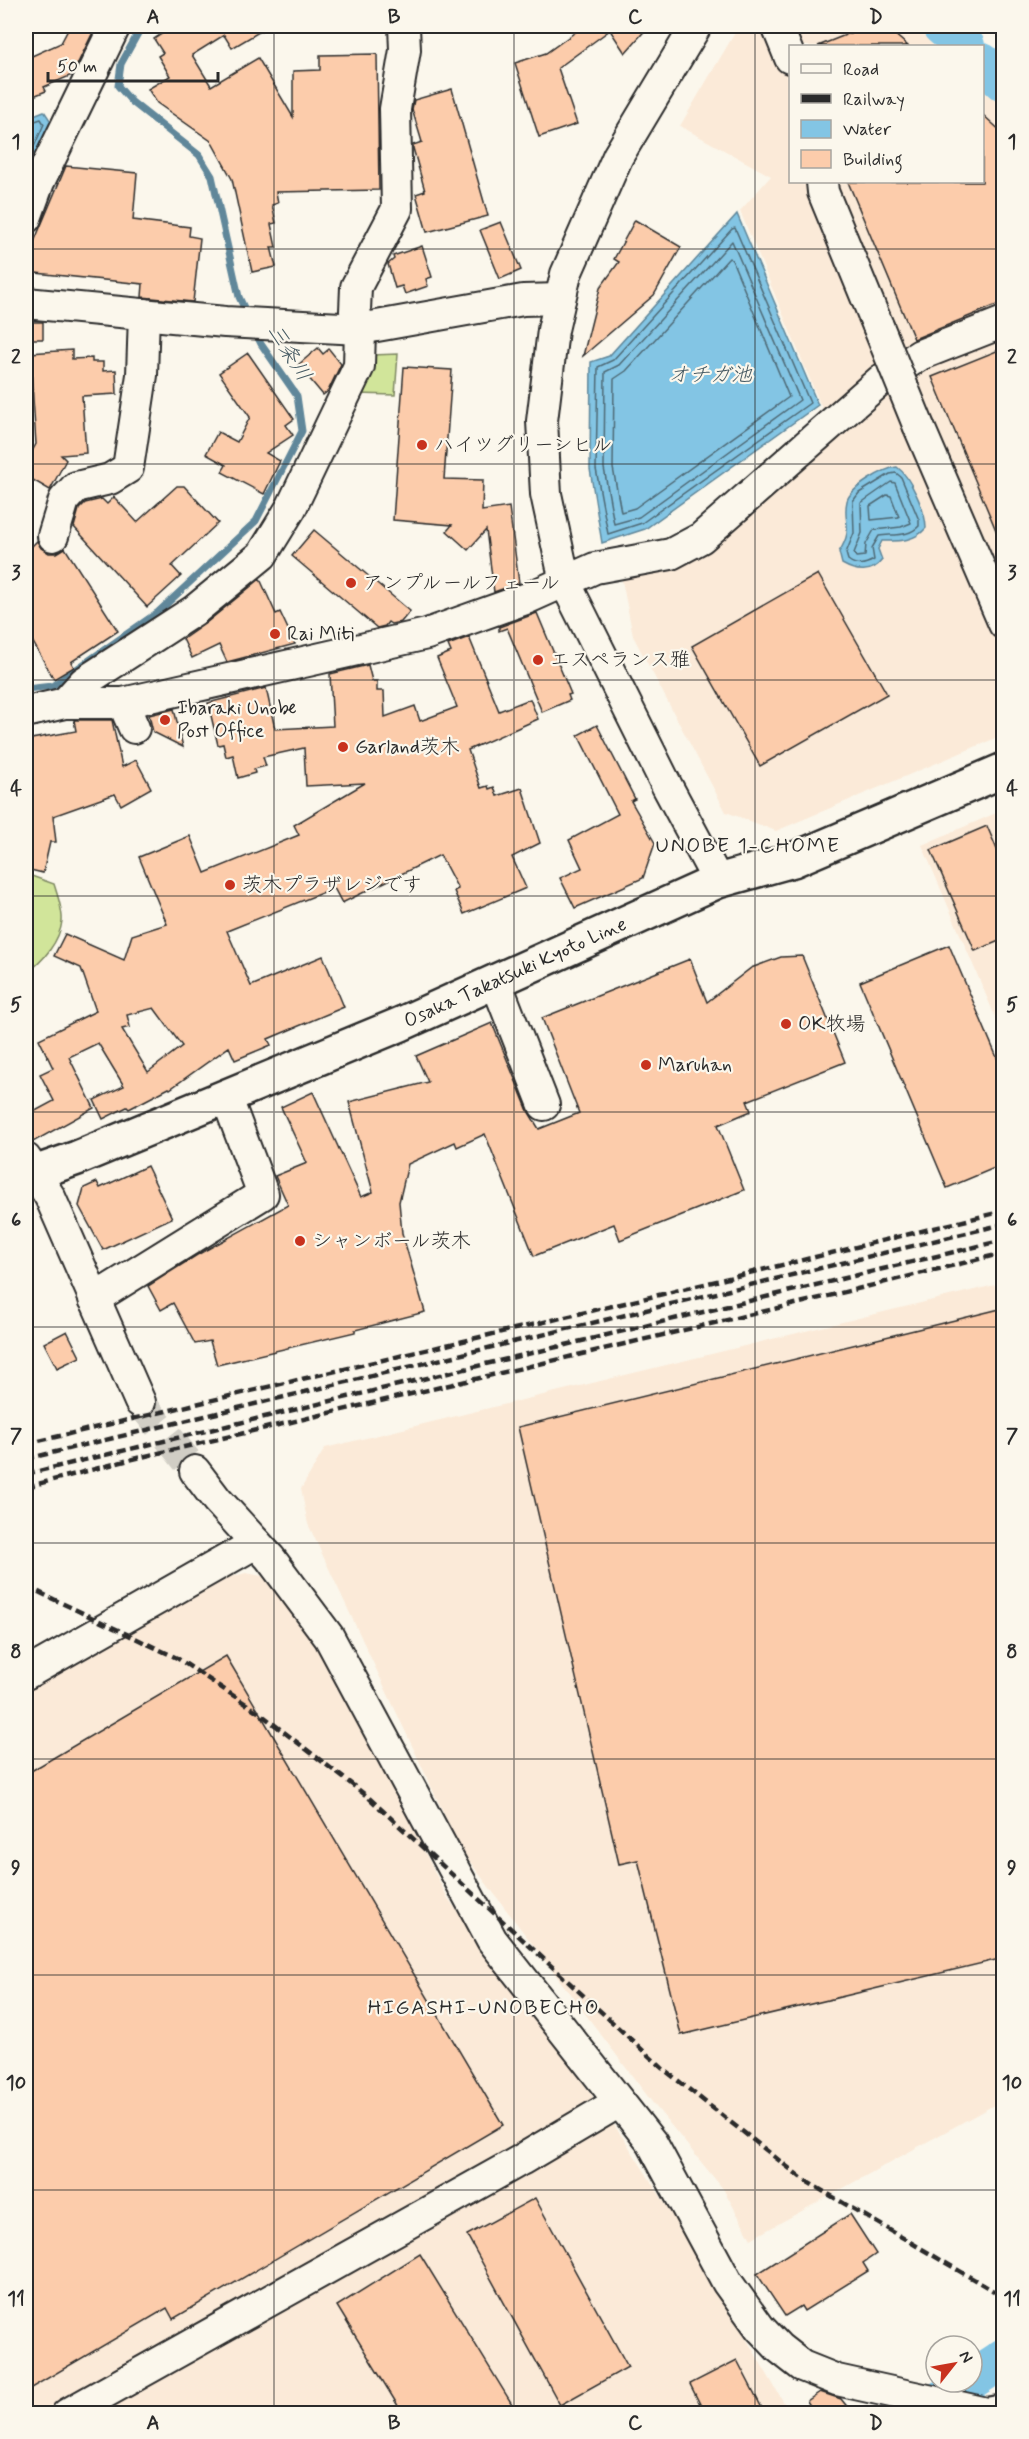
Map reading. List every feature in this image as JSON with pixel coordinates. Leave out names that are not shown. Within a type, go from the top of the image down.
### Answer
[{"type":"main road","name":"Osaka Takatsuki Kyoto Line","points":[[29,1170],[225,1096],[496,982],[718,881],[793,860],[1004,770]]},
{"type":"street","points":[[26,218],[39,182],[115,26]]},
{"type":"street","points":[[65,703],[84,682],[195,610],[262,555],[291,508],[359,366],[360,329],[356,311],[356,287],[397,209],[395,109],[405,50],[404,26]]},
{"type":"street","points":[[696,26],[618,156],[566,274],[553,330],[542,421],[546,494],[566,582],[667,786],[718,881]]},
{"type":"street","points":[[777,26],[789,56]]},
{"type":"street","points":[[822,183],[823,192],[919,427],[1004,624]]},
{"type":"street","points":[[26,303],[225,322],[360,329],[523,300],[560,299]]},
{"type":"street","points":[[53,536],[64,500],[76,487],[110,479],[128,468],[142,375],[144,314]]},
{"type":"street","points":[[26,712],[65,703],[128,715],[428,634],[566,582],[595,568],[671,554],[701,537],[881,380],[920,355],[1004,322]]},
{"type":"street","points":[[496,982],[544,1105]]},
{"type":"street","points":[[94,1299],[263,1194],[225,1096]]},
{"type":"street","points":[[29,1170],[50,1197],[141,1402]]},
{"type":"street","points":[[195,1471],[217,1500],[256,1543],[329,1637],[492,1940],[652,2143],[727,2282],[760,2328],[779,2348],[802,2366],[837,2380],[999,2412]]},
{"type":"street","points":[[26,1674],[256,1543]]},
{"type":"street","points":[[67,2414],[521,2160],[619,2102]]},
{"type":"shaded area","points":[[739,26],[913,26],[935,45],[789,45],[789,183],[984,183],[984,90],[1003,107],[1003,312],[826,418],[740,211],[771,176],[680,126]]},
{"type":"shaded area","points":[[1003,334],[1003,735],[776,831],[726,812],[633,636],[620,570],[672,562],[833,434],[937,360]]},
{"type":"shaded area","points":[[1003,810],[1003,1035],[922,845]]},
{"type":"shaded area","points":[[1003,1283],[1003,2100],[751,2239],[724,2190],[652,2102],[461,1850],[308,1524],[301,1489],[325,1448]]},
{"type":"shaded area","points":[[246,1573],[262,1576],[311,1635],[349,1699],[447,1897],[624,2139],[687,2238],[790,2413],[26,2413],[26,1690],[230,1577]]},
{"type":"green space","points":[[398,354],[395,395],[357,394],[372,355]]},
{"type":"green space","points":[[26,874],[54,884],[60,902],[62,921],[54,944],[44,957],[26,973]]},
{"type":"water","points":[[44,111],[52,123],[26,179],[26,118]]},
{"type":"water","name":"オチガ池","points":[[737,214],[818,405],[645,529],[602,543],[590,469],[591,362],[609,356]]},
{"type":"water","points":[[897,467],[907,478],[916,495],[926,528],[911,538],[900,541],[882,541],[878,549],[882,560],[874,568],[858,570],[842,564],[839,552],[847,530],[847,501],[854,490],[885,471]]},
{"type":"building","points":[[70,26],[96,26],[72,75],[44,87],[46,91],[26,99],[26,42],[32,56],[61,43]]},
{"type":"building","points":[[158,26],[269,26],[232,48],[224,35],[192,55],[211,86],[258,58],[293,117],[293,71],[320,70],[320,55],[377,54],[379,190],[276,192],[278,203],[272,205],[276,223],[271,224],[276,247],[271,247],[276,267],[252,272],[232,179],[211,141],[157,103],[148,89],[170,76],[158,56],[163,53],[154,39],[163,33]]},
{"type":"building","points":[[584,26],[649,26],[625,53],[610,30],[558,68],[577,124],[539,137],[515,63],[546,53]]},
{"type":"building","points":[[868,26],[885,26],[907,45],[820,45]]},
{"type":"building","points":[[452,89],[488,216],[427,232],[416,194],[425,191],[413,148],[413,145],[422,142],[412,109],[414,100]]},
{"type":"building","points":[[984,116],[1004,134],[1004,302],[914,339],[848,183],[984,183]]},
{"type":"building","points":[[66,166],[137,173],[133,220],[190,227],[189,236],[200,238],[193,302],[142,297],[143,284],[26,272],[26,261]]},
{"type":"building","points":[[635,220],[681,247],[654,295],[583,356],[600,288],[619,262],[614,259]]},
{"type":"building","points":[[501,222],[521,270],[500,279],[480,230]]},
{"type":"building","points":[[422,246],[432,277],[426,279],[428,286],[405,294],[402,286],[395,288],[388,264],[394,259],[393,256]]},
{"type":"building","points":[[26,322],[43,322],[43,339],[26,339]]},
{"type":"building","points":[[318,348],[323,354],[329,349],[341,364],[328,391],[323,395],[298,365]]},
{"type":"building","points":[[1004,348],[1004,547],[1003,547],[932,377]]},
{"type":"building","points":[[72,350],[72,359],[92,358],[92,362],[103,362],[103,371],[116,370],[117,394],[82,396],[86,453],[61,455],[66,460],[50,490],[26,476],[26,462],[36,444],[30,353]]},
{"type":"building","points":[[248,353],[294,419],[286,425],[293,435],[266,453],[280,461],[264,494],[222,472],[226,465],[206,454],[218,432],[237,442],[250,417],[219,373]]},
{"type":"building","name":"ハイツグリーンヒル","points":[[404,367],[452,370],[444,479],[483,480],[482,511],[509,507],[519,583],[494,592],[486,530],[468,550],[447,531],[452,525],[393,520]]},
{"type":"building","points":[[177,486],[184,486],[218,523],[172,566],[181,576],[147,607],[74,527],[79,509],[85,503],[102,499],[107,504],[114,497],[137,522]]},
{"type":"building","name":"アンプルールフェール","points":[[314,530],[410,611],[401,622],[391,624],[388,622],[385,626],[377,628],[292,556]]},
{"type":"building","points":[[37,541],[41,548],[49,553],[57,553],[65,548],[118,631],[71,662],[74,667],[54,679],[26,630],[26,552]]},
{"type":"building","points":[[818,574],[887,694],[760,766],[692,646]]},
{"type":"building","points":[[260,579],[276,614],[280,612],[295,644],[227,662],[219,645],[192,658],[183,639]]},
{"type":"building","name":"エスペランス雅","points":[[537,613],[571,694],[568,695],[570,700],[542,712],[507,628],[499,631],[499,627]]},
{"type":"building","points":[[469,637],[499,711],[530,699],[538,719],[468,750],[481,788],[494,787],[497,796],[522,788],[540,843],[512,857],[526,888],[464,914],[454,891],[458,889],[440,855],[342,903],[334,888],[227,931],[251,986],[323,956],[344,1007],[268,1039],[271,1045],[235,1060],[229,1047],[170,1089],[103,1119],[94,1100],[124,1086],[98,1043],[69,1057],[94,1108],[31,1143],[26,1142],[26,1116],[54,1101],[40,1074],[53,1068],[39,1039],[96,1011],[81,968],[54,956],[65,934],[124,960],[132,935],[167,924],[139,857],[190,836],[205,873],[299,835],[294,825],[365,783],[306,786],[304,748],[263,757],[266,766],[254,769],[255,773],[238,778],[233,755],[226,757],[223,744],[218,745],[208,703],[266,688],[275,729],[333,726],[330,674],[368,665],[372,681],[377,681],[377,691],[384,691],[385,717],[415,706],[420,721],[457,707],[437,658],[451,652],[448,645]],"holes":[[[154,1008],[182,1046],[148,1072],[122,1029],[130,1027],[127,1015]]]},
{"type":"building","points":[[174,709],[183,747],[153,732],[149,715]]},
{"type":"building","points":[[74,720],[112,720],[122,767],[136,760],[151,788],[121,805],[115,794],[53,816],[56,842],[50,842],[43,873],[26,869],[26,740],[76,731]]},
{"type":"building","points":[[597,725],[635,799],[631,801],[655,843],[643,878],[575,908],[560,878],[582,868],[569,840],[618,814],[578,735]]},
{"type":"building","points":[[987,826],[1004,866],[1004,939],[975,951],[931,850]]},
{"type":"building","points":[[949,945],[1004,1074],[1004,1164],[947,1188],[860,982]]},
{"type":"building","points":[[802,956],[845,1062],[747,1101],[751,1111],[718,1125],[744,1190],[620,1240],[614,1224],[534,1256],[485,1134],[457,1147],[455,1142],[408,1164],[399,1202],[402,1233],[425,1312],[355,1330],[355,1332],[217,1365],[210,1341],[195,1344],[173,1303],[161,1310],[148,1286],[197,1255],[288,1205],[275,1176],[307,1163],[281,1107],[313,1092],[361,1197],[373,1192],[349,1102],[428,1082],[416,1056],[492,1023],[528,1111],[539,1129],[579,1113],[542,1018],[690,959],[707,1002],[751,968],[781,957]]},
{"type":"building","points":[[147,1166],[172,1218],[103,1250],[79,1206],[84,1188],[97,1182],[100,1188]]},
{"type":"building","points":[[1004,1308],[1004,1958],[681,2035],[638,1860],[619,1864],[518,1427]]},
{"type":"building","points":[[67,1331],[80,1357],[57,1368],[44,1343]]},
{"type":"building","points":[[226,1656],[503,2125],[173,2319],[167,2308],[26,2391],[26,1774]]},
{"type":"building","points":[[535,2198],[628,2367],[560,2405],[467,2235]]},
{"type":"building","points":[[850,2214],[876,2254],[863,2263],[868,2271],[804,2311],[801,2306],[785,2316],[757,2274]]},
{"type":"building","points":[[420,2254],[518,2414],[403,2414],[337,2306]]},
{"type":"building","points":[[737,2360],[765,2414],[705,2414],[690,2384]]},
{"type":"building","points":[[820,2392],[841,2399],[853,2414],[815,2414],[807,2401]]},
{"type":"waterway","name":"三条川","points":[[142,26],[121,64],[118,86],[132,102],[199,155],[212,176],[239,297],[248,316]]},
{"type":"waterway","points":[[942,26],[964,45]]},
{"type":"waterway","points":[[984,65],[1004,82]]},
{"type":"waterway","name":"三条川","points":[[26,689],[52,686],[158,612],[256,521],[302,431],[297,396],[255,332]]},
{"type":"waterway","points":[[984,2371],[1004,2358]]},
{"type":"waterway","points":[[922,2414],[951,2394]]},
{"type":"tunnel","points":[[140,1402],[195,1471]]},
{"type":"railway","points":[[26,1444],[1004,1211]]},
{"type":"railway","points":[[26,1459],[1004,1224]]},
{"type":"railway","points":[[26,1474],[1004,1240]]},
{"type":"railway","points":[[26,1487],[133,1459],[1004,1253]]},
{"type":"railway","points":[[26,1586],[177,1658],[258,1712],[368,1797],[662,2068],[804,2180],[1004,2297]]},
{"type":"place","name":"ハイツグリーンヒル","points":[[422,445]]},
{"type":"place","name":"アンプルールフェール","points":[[351,583]]},
{"type":"place","name":"Rai Miti","points":[[275,634]]},
{"type":"place","name":"エスペランス雅","points":[[538,660]]},
{"type":"place","name":"Ibaraki Unobe Post Office","points":[[165,720]]},
{"type":"place","name":"Garland茨木","points":[[343,747]]},
{"type":"place","name":"茨木プラザレジです","points":[[230,885]]},
{"type":"place","name":"OK牧場","points":[[786,1024]]},
{"type":"place","name":"Maruhan","points":[[646,1065]]},
{"type":"place","name":"シャンボール茨木","points":[[300,1241]]},
{"type":"district","name":"UNOBE 1-CHOME","points":[[748,846]]},
{"type":"district","name":"HIGASHI-UNOBECHO","points":[[484,2008]]}]
